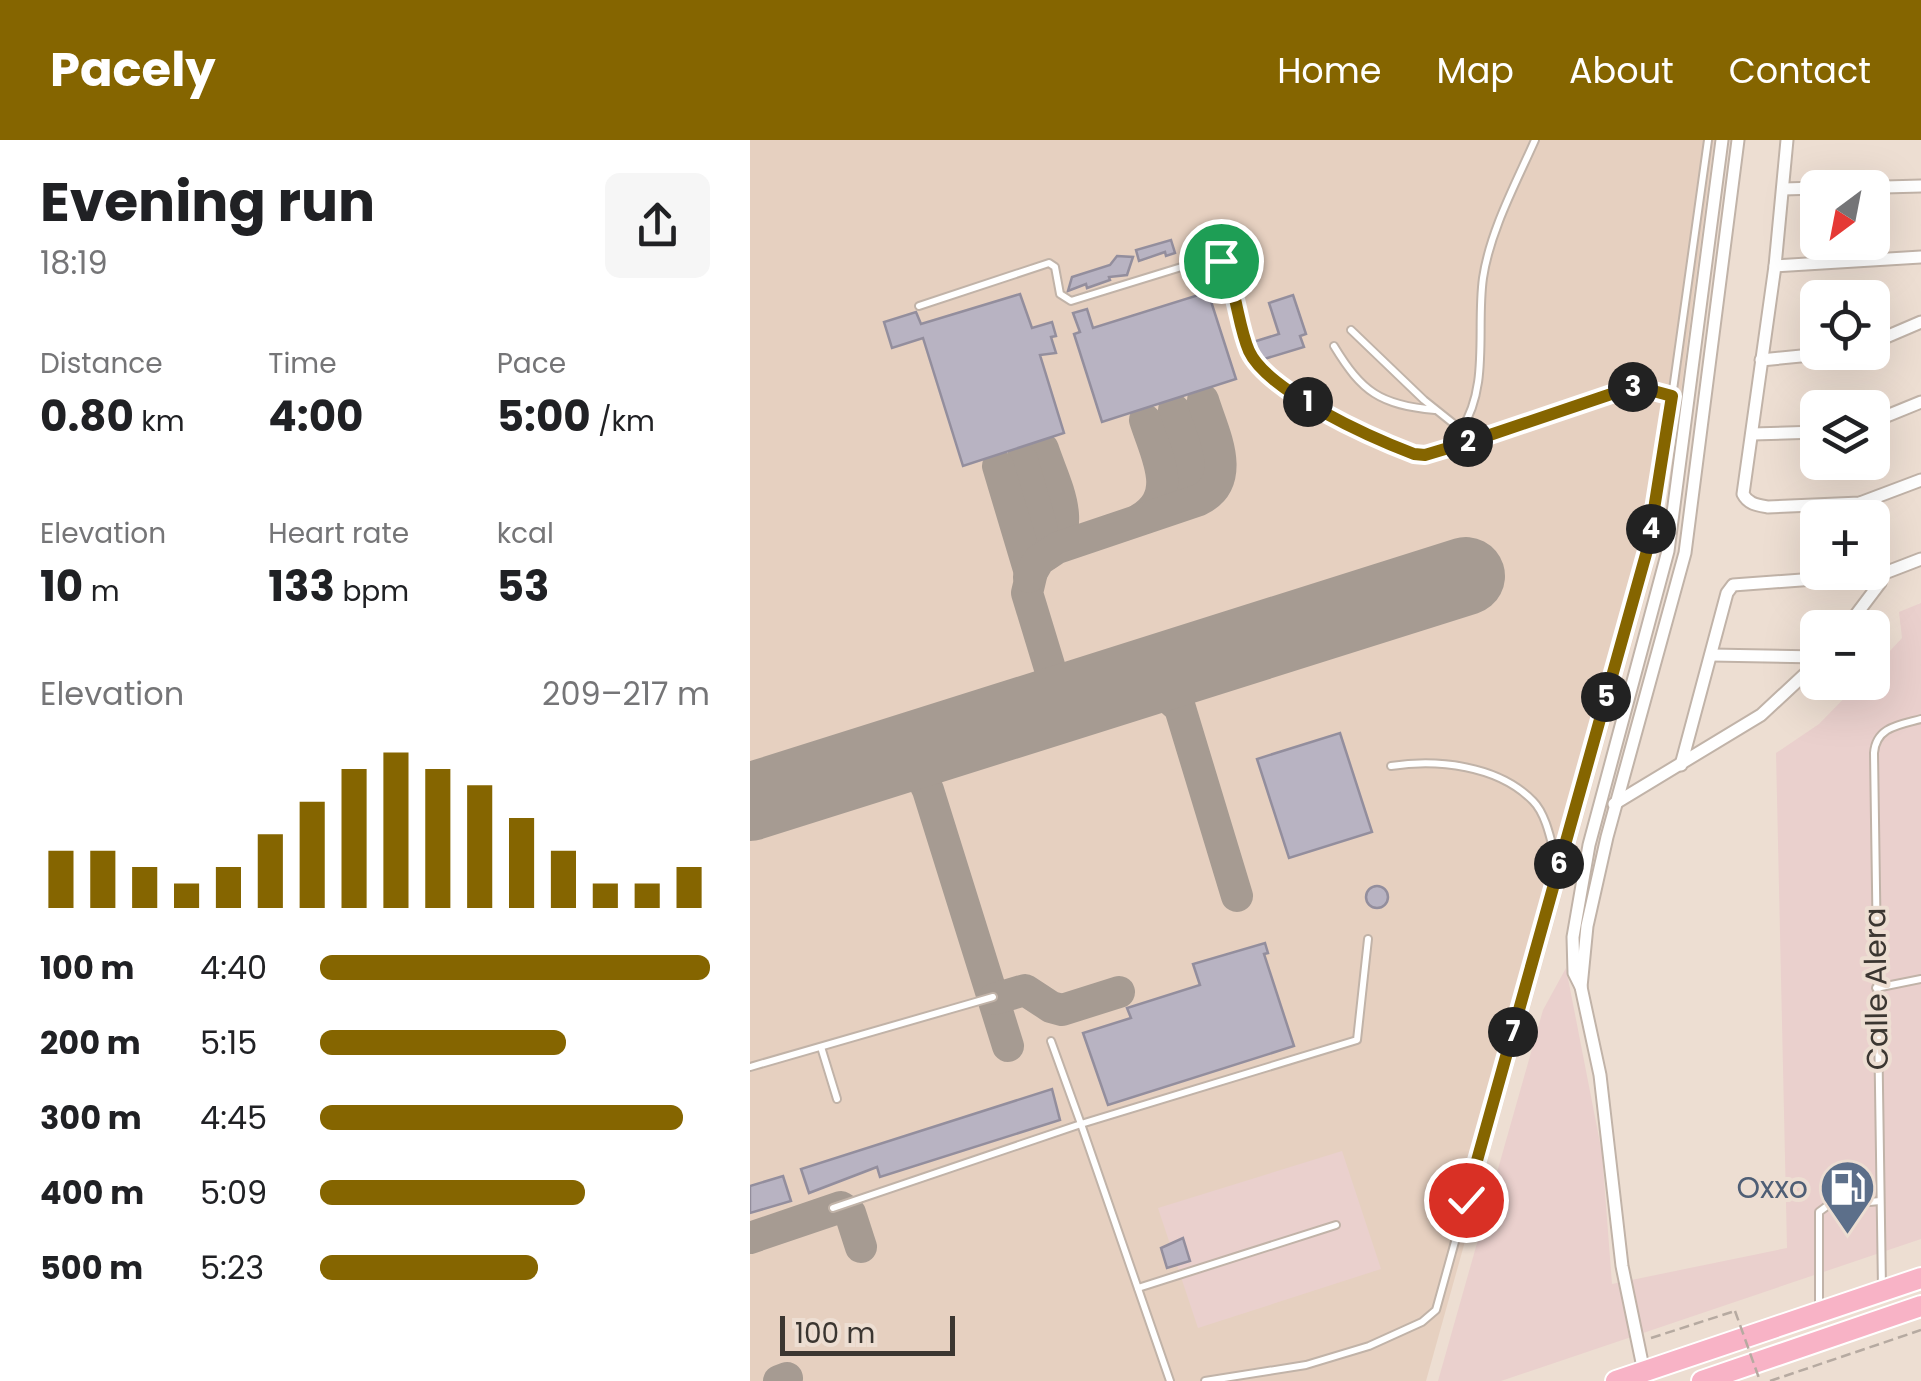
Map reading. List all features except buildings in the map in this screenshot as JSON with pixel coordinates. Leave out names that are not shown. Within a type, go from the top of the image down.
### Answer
[{"type":"highway","points":[[1616,1381],[1921,1278]]},
{"type":"highway","points":[[1702,1381],[1921,1306]]},
{"type":"street","points":[[1644,1372],[1622,1266],[1600,1075],[1572,954],[1575,911],[1668,551],[1722,140]]},
{"type":"street","points":[[1581,988],[1586,926],[1685,552],[1738,140]]},
{"type":"street","points":[[1786,140],[1775,266],[1743,488],[1746,500],[1768,507],[1800,505]]},
{"type":"street","points":[[1890,187],[1921,186]]},
{"type":"street","points":[[1782,189],[1800,188]]},
{"type":"street","points":[[1775,266],[1921,257]]},
{"type":"street","points":[[1890,335],[1921,322]]},
{"type":"street","points":[[1760,360],[1800,356]]},
{"type":"street","points":[[1890,415],[1921,402]]},
{"type":"street","points":[[1752,434],[1800,433]]},
{"type":"street","points":[[1866,500],[1921,480]]},
{"type":"street","points":[[1890,571],[1921,559]]},
{"type":"street","points":[[1680,765],[1729,588],[1744,582],[1800,579]]},
{"type":"street","points":[[1860,610],[1876,590]]},
{"type":"street","points":[[1712,655],[1800,658]]},
{"type":"street","points":[[1600,809],[1617,803],[1761,715],[1800,677]]},
{"type":"lane","points":[[1462,430],[1474,403],[1484,278],[1493,243],[1534,140]]},
{"type":"lane","points":[[1204,1381],[1306,1365],[1369,1346],[1433,1315],[1648,547],[1708,140]]},
{"type":"lane","points":[[919,306],[1049,263],[1056,268],[1060,294],[1072,301],[1214,258],[1225,266],[1250,352],[1266,375],[1289,392],[1414,454],[1425,455],[1475,440],[1635,386],[1672,396]]},
{"type":"lane","points":[[1350,330],[1436,410],[1475,440]]},
{"type":"lane","points":[[1334,346],[1354,379],[1368,391],[1388,402],[1436,410]]},
{"type":"lane","name":"Calle Alera","points":[[1882,1290],[1875,743],[1887,729],[1921,719]]},
{"type":"lane","points":[[1391,766],[1438,762],[1461,765],[1510,785],[1532,800],[1539,810],[1558,868]]},
{"type":"lane","points":[[833,1208],[1081,1124],[1357,1040],[1368,940]]},
{"type":"lane","points":[[1876,988],[1921,980]]},
{"type":"lane","points":[[750,1067],[993,997]]},
{"type":"lane","points":[[1052,1041],[1170,1381]]},
{"type":"lane","points":[[821,1046],[837,1099]]},
{"type":"lane","points":[[1819,1312],[1819,1212],[1826,1206],[1880,1201]]},
{"type":"lane","points":[[1138,1288],[1336,1225]]},
{"type":"path","points":[[1637,1342],[1735,1312],[1760,1381]]},
{"type":"path","points":[[1770,1381],[1921,1330]]},
{"type":"shaded area","points":[[750,140],[1714,140],[1679,407],[1653,568],[1426,1381],[750,1381]]},
{"type":"shaded area","points":[[1921,603],[1921,1239],[1501,1381],[1438,1381],[1543,1010],[1566,968],[1602,1153],[1612,1284],[1787,1248],[1776,753],[1819,724],[1842,700],[1890,700],[1890,651],[1902,638],[1899,612]]},
{"type":"shaded area","points":[[1342,1151],[1381,1269],[1198,1328],[1158,1208]]},
{"type":"taxiway","points":[[1029,577],[1039,560],[1057,548],[1199,500],[1211,491],[1218,481],[1220,455],[1203,400]]},
{"type":"taxiway","points":[[1174,410],[1192,474],[1191,487],[1177,507]]},
{"type":"taxiway","points":[[1140,519],[1152,509],[1162,486],[1159,460],[1145,420]]},
{"type":"taxiway","points":[[1043,449],[1063,517],[1057,543],[1047,554]]},
{"type":"taxiway","points":[[1022,460],[1042,529],[1027,593],[1055,685],[1049,704],[1038,711]]},
{"type":"taxiway","points":[[998,466],[1030,573]]},
{"type":"taxiway","points":[[1131,683],[1159,689],[1180,708],[1237,896]]},
{"type":"taxiway","points":[[888,759],[908,762],[928,790],[1008,1046]]},
{"type":"taxiway","points":[[994,999],[1025,990],[1062,1010],[1119,992]]},
{"type":"taxiway","points":[[750,1238],[841,1207],[850,1213],[861,1247]]},
{"type":"taxiway","points":[[779,1381],[787,1378]]},
{"type":"runway","points":[[750,802],[1466,576]]},
{"type":"place","name":"Oxxo","points":[[1847,1236]]},
{"type":"route","points":[[1221,261],[1250,352],[1266,375],[1289,392],[1414,454],[1425,455],[1475,440],[1635,386],[1672,396],[1648,547],[1466,1200]]}]
